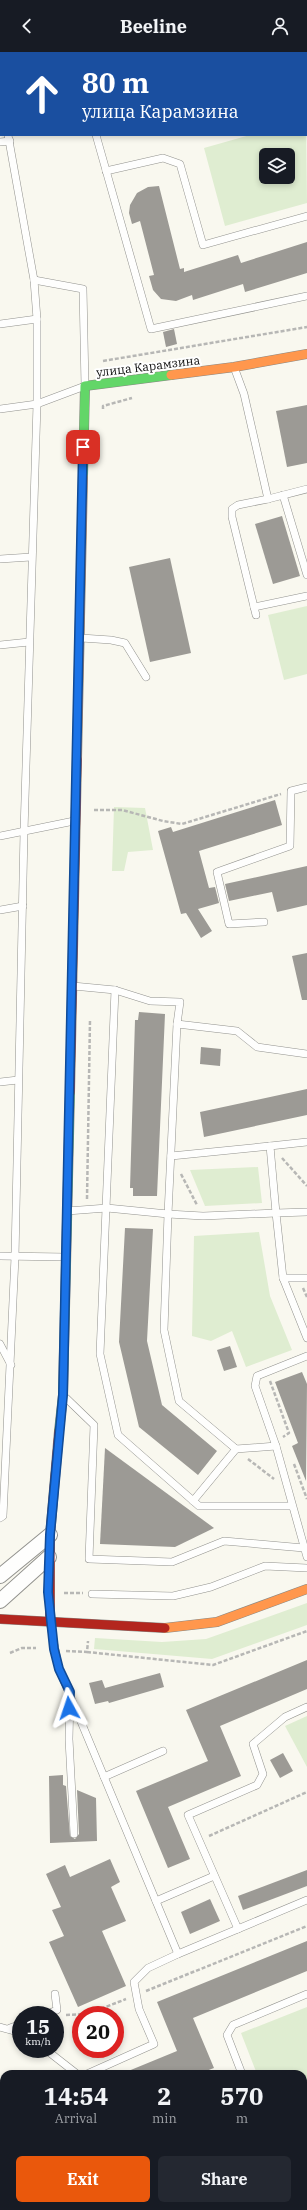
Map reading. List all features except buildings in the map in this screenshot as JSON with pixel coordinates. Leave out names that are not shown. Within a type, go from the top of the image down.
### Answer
[{"type":"street","name":"улица Карамзина","points":[[50,1621],[48,1592],[50,1535],[63,1395],[85,386],[234,367],[307,354]]},
{"type":"street","points":[[0,1576],[50,1535]]},
{"type":"street","points":[[0,1601],[49,1557]]},
{"type":"street","points":[[0,1620],[50,1621],[169,1628],[217,1622],[307,1589]]},
{"type":"lane","points":[[96,136],[151,329],[307,296]]},
{"type":"lane","points":[[0,142],[9,138],[34,280],[37,319],[37,404],[31,557],[15,1257],[3,1516],[0,1518]]},
{"type":"lane","points":[[106,171],[163,158],[180,164],[203,245],[307,216]]},
{"type":"lane","points":[[0,409],[37,404],[85,386],[83,289],[34,280]]},
{"type":"lane","points":[[0,324],[37,319]]},
{"type":"lane","points":[[234,367],[244,394],[268,499]]},
{"type":"lane","points":[[256,615],[232,517],[232,509],[238,505],[307,489]]},
{"type":"lane","points":[[283,495],[307,575]]},
{"type":"lane","points":[[0,559],[31,557]]},
{"type":"lane","points":[[254,607],[307,596]]},
{"type":"lane","points":[[79,638],[111,640],[125,643],[146,677]]},
{"type":"lane","points":[[0,645],[29,642]]},
{"type":"lane","points":[[264,922],[229,924],[217,872],[290,846],[291,791],[307,787]]},
{"type":"lane","points":[[0,836],[75,821]]},
{"type":"lane","points":[[0,910],[23,906]]},
{"type":"lane","points":[[71,986],[115,990],[150,1000],[180,1002],[177,1024],[164,1330],[179,1401],[236,1449],[276,1446]]},
{"type":"lane","points":[[115,990],[100,1354],[118,1435],[200,1506],[292,1506]]},
{"type":"lane","points":[[177,1024],[237,1031],[257,1047],[307,1054]]},
{"type":"lane","points":[[0,1082],[18,1080]]},
{"type":"lane","points":[[171,1156],[307,1142]]},
{"type":"lane","points":[[270,1146],[283,1278],[307,1338]]},
{"type":"lane","points":[[67,1211],[107,1208],[203,1216],[307,1212]]},
{"type":"lane","points":[[0,1256],[66,1257]]},
{"type":"lane","points":[[283,1278],[307,1278]]},
{"type":"lane","points":[[0,1344],[11,1366]]},
{"type":"lane","points":[[307,1356],[257,1376],[255,1386],[276,1446],[286,1490],[307,1557]]},
{"type":"lane","points":[[63,1395],[94,1425],[89,1559],[172,1562],[224,1541],[304,1548]]},
{"type":"lane","points":[[193,1501],[236,1449]]},
{"type":"lane","points":[[92,1594],[173,1596],[211,1587],[265,1566],[307,1568]]},
{"type":"lane","points":[[50,1621],[59,1669],[70,1692],[178,1954]]},
{"type":"lane","points":[[70,1692],[69,1739],[74,1834]]},
{"type":"lane","points":[[238,1929],[188,1815],[257,1785],[263,1774],[253,1744],[285,1716],[307,1707]]},
{"type":"lane","points":[[104,1777],[163,1751]]},
{"type":"lane","points":[[156,1901],[214,1876]]},
{"type":"lane","points":[[96,2070],[154,2044],[135,1995],[134,1982],[148,1968],[307,1900]]},
{"type":"lane","points":[[55,1994],[56,2006]]},
{"type":"lane","points":[[240,2070],[227,2035],[233,2025],[307,1994]]},
{"type":"lane","points":[[0,2026],[10,2028]]},
{"type":"lane","points":[[57,2058],[72,2070]]},
{"type":"path","points":[[103,361],[307,327]]},
{"type":"path","points":[[94,810],[122,810],[182,824],[291,791]]},
{"type":"path","points":[[86,1210],[90,1019]]},
{"type":"path","points":[[270,1146],[307,1186]]},
{"type":"path","points":[[171,1156],[203,1216]]},
{"type":"path","points":[[267,1372],[289,1433],[283,1436],[286,1443]]},
{"type":"path","points":[[236,1449],[286,1490]]},
{"type":"path","points":[[291,1458],[307,1499]]},
{"type":"path","points":[[66,1651],[213,1665],[307,1630]]},
{"type":"path","points":[[87,1652],[89,1637]]},
{"type":"path","points":[[10,1653],[22,1648],[36,1648]]},
{"type":"path","points":[[199,1840],[307,1792]]},
{"type":"path","points":[[64,2016],[88,2014],[307,1926]]},
{"type":"green space","points":[[246,136],[306,136],[307,203],[225,226],[204,148]]},
{"type":"green space","points":[[307,606],[307,674],[284,680],[268,615]]},
{"type":"green space","points":[[114,807],[145,808],[153,850],[128,852],[124,871],[112,871]]},
{"type":"green space","points":[[258,1167],[262,1203],[205,1206],[190,1170]]},
{"type":"green space","points":[[259,1232],[270,1296],[292,1350],[246,1367],[232,1331],[211,1341],[192,1336],[194,1236]]},
{"type":"green space","points":[[307,1603],[307,1625],[212,1659],[94,1649],[95,1638],[162,1642],[206,1639]]},
{"type":"green space","points":[[307,1716],[307,1767],[285,1726]]},
{"type":"green space","points":[[307,2007],[307,2070],[255,2070],[241,2033]]},
{"type":"traffic: fast","points":[[83,476],[85,386],[171,375]]},
{"type":"traffic: fast","points":[[59,1431],[63,1395],[70,1093]]},
{"type":"traffic: slow","points":[[171,375],[234,367],[307,354]]},
{"type":"traffic: slow","points":[[77,759],[83,476]]},
{"type":"traffic: slow","points":[[165,1628],[217,1622],[307,1589]]},
{"type":"traffic: jam","points":[[70,1093],[77,759]]},
{"type":"traffic: jam","points":[[50,1621],[50,1536],[59,1431]]},
{"type":"traffic: jam","points":[[0,1619],[165,1628]]},
{"type":"route","points":[[69,1708],[70,1692],[59,1669],[54,1649],[48,1592],[50,1535],[63,1395],[83,447]]}]
